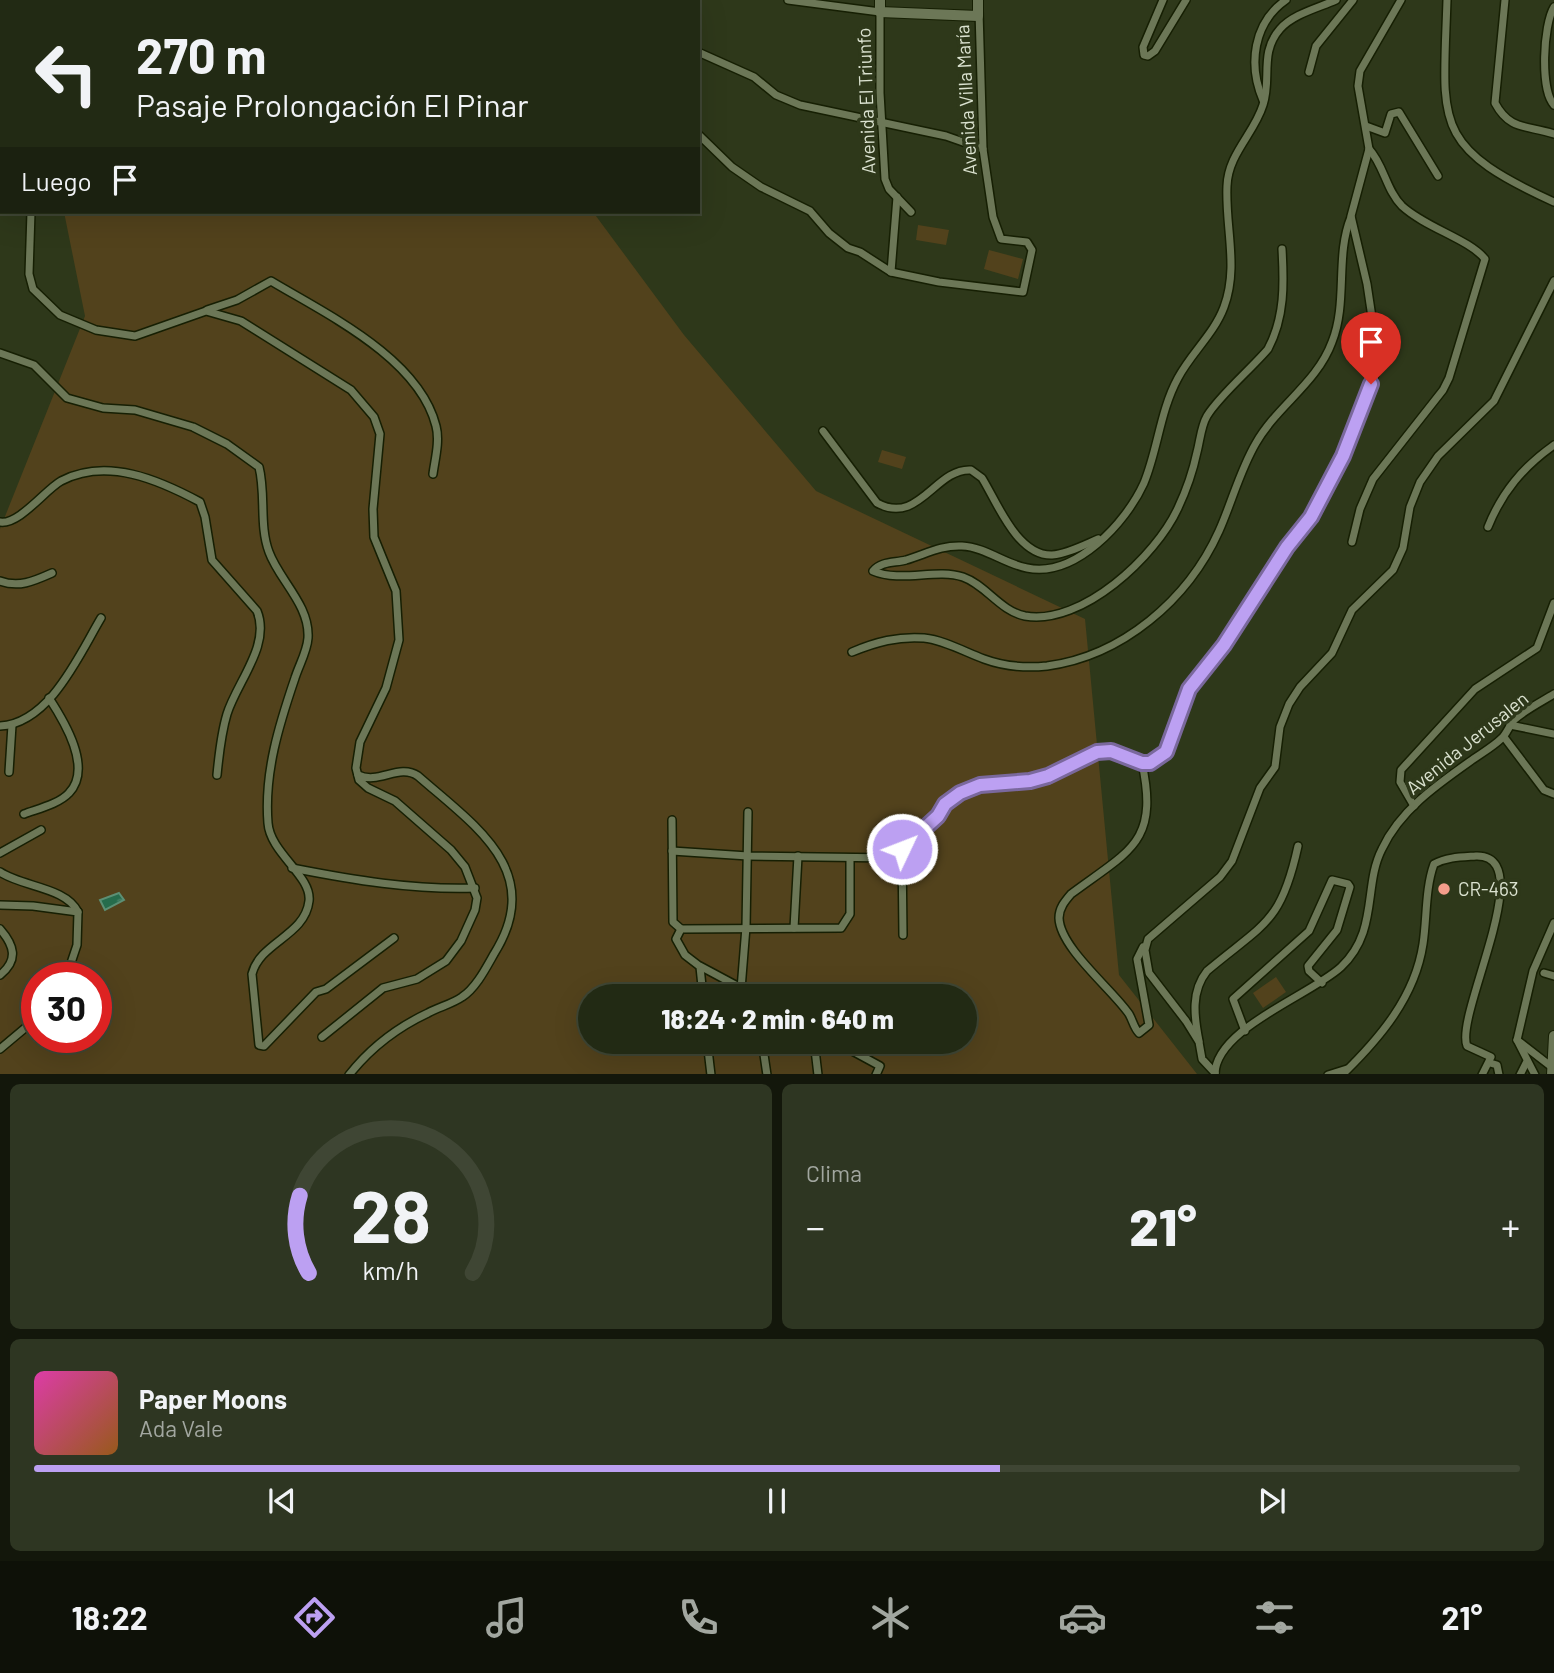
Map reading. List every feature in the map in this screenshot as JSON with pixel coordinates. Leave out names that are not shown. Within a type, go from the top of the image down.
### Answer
[{"type":"street","points":[[788,0],[880,12],[978,16]]},
{"type":"street","name":"Avenida El Triunfo","points":[[880,0],[880,93],[886,179],[897,197],[911,212]]},
{"type":"street","name":"Avenida Villa María","points":[[891,272],[939,282],[1023,292],[1032,250],[1027,242],[1001,239],[993,217],[983,149],[978,16],[980,0]]},
{"type":"street","points":[[1163,0],[1143,47],[1144,55],[1149,56],[1155,51],[1186,0]]},
{"type":"street","points":[[1264,104],[1255,83],[1253,65],[1257,39],[1277,7],[1286,0]]},
{"type":"street","points":[[1282,249],[1284,291],[1275,336],[1268,349],[1206,418],[1178,509],[1159,540],[1088,604],[1071,612],[1038,617],[1023,616],[1012,612],[959,575],[908,578],[873,571],[890,562],[906,560],[937,548],[964,546],[1028,568],[1046,569],[1065,565],[1088,551],[1129,509],[1143,483],[1174,386],[1223,308],[1230,280],[1232,242],[1227,187],[1233,160],[1264,104],[1268,53],[1279,30],[1300,16],[1336,0]]},
{"type":"street","points":[[1309,72],[1316,46],[1353,0]]},
{"type":"street","points":[[852,652],[878,641],[926,638],[988,661],[1020,666],[1047,666],[1112,647],[1138,631],[1198,568],[1219,533],[1256,442],[1317,371],[1333,341],[1340,304],[1346,230],[1368,149],[1358,86],[1360,71],[1401,0]]},
{"type":"street","points":[[1447,0],[1443,90],[1447,116],[1455,133],[1480,163],[1554,202]]},
{"type":"street","points":[[1505,0],[1495,103],[1503,118],[1516,125],[1554,134]]},
{"type":"street","points":[[1554,7],[1546,45],[1545,86],[1548,99],[1554,105]]},
{"type":"street","points":[[700,53],[754,77],[775,95],[800,105],[883,125],[946,136],[983,149]]},
{"type":"street","points":[[1366,126],[1385,132],[1391,114],[1399,112],[1438,176]]},
{"type":"street","points":[[700,136],[732,167],[761,187],[810,211],[829,233],[848,248],[860,252],[891,272]]},
{"type":"street","points":[[1352,542],[1360,509],[1373,479],[1449,378],[1485,260],[1474,248],[1418,220],[1399,203],[1376,157],[1368,149]]},
{"type":"street","name":"Avenida El Triunfo","points":[[891,272],[897,197]]},
{"type":"street","points":[[31,214],[29,274],[33,289],[60,315],[96,330],[135,336],[237,300],[271,281],[353,328],[382,351],[403,374],[433,417],[438,439],[433,474]]},
{"type":"street","points":[[672,851],[748,856],[883,860],[893,858],[938,816],[945,804],[960,793],[980,785],[1039,779],[1097,752],[1111,751],[1142,763],[1158,759],[1166,752],[1189,689],[1224,645],[1287,547],[1311,517],[1343,456],[1364,397],[1378,372],[1367,284],[1351,216]]},
{"type":"street","points":[[1142,763],[1149,796],[1143,831],[1135,844],[1071,894],[1060,909],[1059,918],[1082,961],[1129,1015],[1139,1033],[1149,1025],[1137,959],[1148,939],[1220,877],[1232,861],[1261,788],[1275,767],[1280,727],[1289,704],[1300,687],[1332,653],[1352,610],[1393,570],[1403,548],[1410,507],[1420,482],[1438,456],[1494,401],[1554,281]]},
{"type":"street","points":[[206,311],[255,327],[331,375],[362,401],[374,417],[380,434],[373,509],[374,537],[396,591],[399,640],[386,688],[360,742],[358,775],[368,788],[410,812],[451,849],[475,888],[475,910],[461,942],[446,961],[417,979],[383,988],[321,1037]]},
{"type":"street","points":[[0,353],[34,365],[67,398],[103,408],[135,410],[193,427],[227,444],[259,467],[267,548],[297,599],[309,636],[272,751],[267,781],[268,827],[274,844],[309,890],[309,902],[297,925],[262,953],[254,965],[252,974],[260,1046],[316,992],[326,989],[394,937]]},
{"type":"street","points":[[823,431],[877,503],[883,507],[896,508],[918,502],[954,474],[971,470],[982,478],[1026,545],[1039,552],[1052,555],[1102,538]]},
{"type":"street","points":[[1488,527],[1512,483],[1554,445]]},
{"type":"street","points":[[0,522],[15,518],[61,481],[94,472],[142,476],[200,502],[212,560],[260,618],[258,645],[228,712],[222,732],[217,775]]},
{"type":"street","points":[[0,581],[27,584],[52,573]]},
{"type":"street","points":[[1414,806],[1400,782],[1401,770],[1475,690],[1537,648],[1554,604]]},
{"type":"street","points":[[0,726],[12,725],[49,698],[68,673],[101,618]]},
{"type":"street","name":"Avenida Jerusalen","points":[[1215,1074],[1221,1053],[1245,1031],[1266,1015],[1322,983],[1343,966],[1359,941],[1371,911],[1376,864],[1382,848],[1414,806],[1436,785],[1504,737],[1510,724],[1554,694]]},
{"type":"street","points":[[24,814],[66,796],[74,786],[76,753],[49,698]]},
{"type":"street","points":[[1510,724],[1554,734]]},
{"type":"street","points":[[9,772],[12,725]]},
{"type":"street","points":[[1504,737],[1544,790],[1554,794]]},
{"type":"street","points":[[349,1074],[366,1053],[397,1028],[464,996],[484,970],[509,929],[514,901],[507,866],[495,847],[418,776],[405,771],[367,779],[358,775]]},
{"type":"street","points":[[741,984],[746,927],[748,812]]},
{"type":"street","points":[[672,820],[673,922],[681,929],[832,929],[847,922],[850,914],[850,858]]},
{"type":"street","points":[[0,853],[41,830]]},
{"type":"street","points":[[1215,1074],[1202,1059],[1194,994],[1207,971],[1270,920],[1285,896],[1298,846]]},
{"type":"street","points":[[902,849],[903,935]]},
{"type":"street","points":[[794,928],[798,856]]},
{"type":"street","points":[[1328,1074],[1345,1072],[1388,1025],[1409,993],[1423,947],[1434,864],[1444,859],[1466,857],[1490,858],[1499,868],[1500,886],[1495,929],[1477,982],[1464,1039],[1467,1046],[1491,1057],[1482,1074]]},
{"type":"street","points":[[291,868],[377,884],[432,889],[475,888]]},
{"type":"street","points":[[0,872],[14,881],[69,899],[78,912],[77,946],[72,962]]},
{"type":"street","points":[[1245,1031],[1233,999],[1310,931],[1332,880],[1350,887],[1337,930],[1308,966],[1308,971],[1322,983]]},
{"type":"street","points":[[0,905],[78,912]]},
{"type":"street","points":[[1535,1074],[1526,1063],[1517,1040],[1533,971],[1554,923]]},
{"type":"street","points":[[0,929],[10,941],[14,955],[11,963],[0,975]]},
{"type":"street","points":[[681,929],[677,935],[678,944],[700,967],[732,984]]},
{"type":"street","points":[[1148,939],[1145,950],[1149,973],[1199,1042]]},
{"type":"street","points":[[700,967],[702,984]]},
{"type":"street","points":[[1544,973],[1554,976]]},
{"type":"street","points":[[0,1049],[21,1031]]},
{"type":"street","points":[[1552,1074],[1554,1036]]},
{"type":"street","points":[[1517,1040],[1554,1068]]},
{"type":"street","points":[[709,1054],[711,1074]]},
{"type":"street","points":[[764,1054],[767,1074]]},
{"type":"street","points":[[816,1054],[818,1074]]},
{"type":"street","points":[[858,1054],[880,1066],[876,1074]]},
{"type":"street","points":[[1490,1063],[1497,1065],[1499,1074]]},
{"type":"street","points":[[1520,1074],[1526,1063]]},
{"type":"shaded area","points":[[64,214],[594,214],[684,335],[816,491],[1085,619],[1119,975],[1197,1074],[0,1074],[0,529],[85,316]]},
{"type":"shaded area","points":[[918,225],[949,230],[946,245],[916,240]]},
{"type":"shaded area","points":[[989,250],[1023,259],[1018,279],[984,269]]},
{"type":"shaded area","points":[[882,450],[906,457],[902,469],[878,462]]},
{"type":"shaded area","points":[[1276,977],[1286,992],[1263,1008],[1253,993]]},
{"type":"water","points":[[119,893],[124,900],[105,910],[100,900]]},
{"type":"place","name":"CR-463","points":[[1444,889]]},
{"type":"route","points":[[902,849],[938,816],[945,804],[960,793],[980,785],[1030,781],[1048,776],[1097,752],[1124,754],[1142,763],[1150,763],[1166,752],[1189,689],[1224,645],[1253,597],[1311,517],[1343,456],[1371,384]]}]
